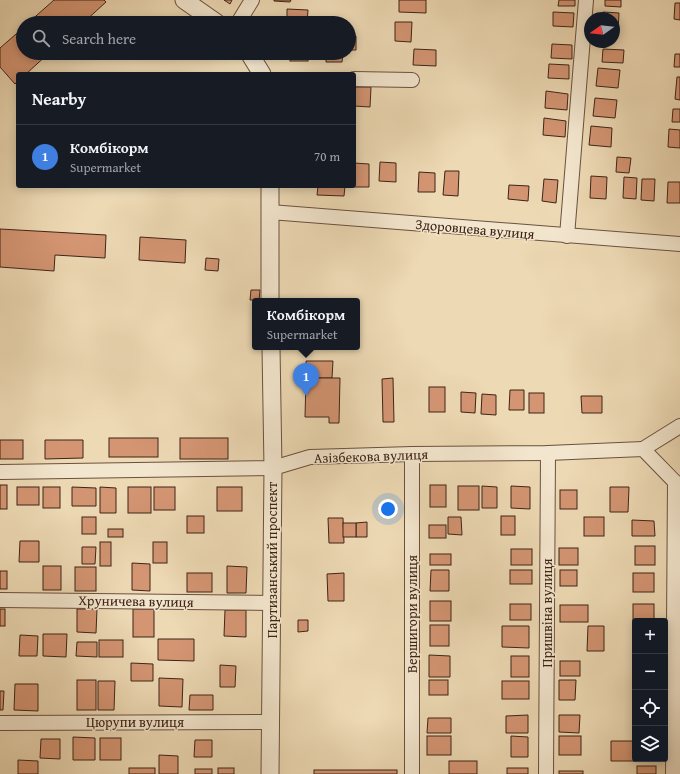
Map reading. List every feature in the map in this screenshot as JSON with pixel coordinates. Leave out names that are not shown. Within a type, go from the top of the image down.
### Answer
[{"type":"street","points":[[184,0],[207,16]]},
{"type":"street","points":[[242,16],[252,0]]},
{"type":"street","points":[[567,236],[586,0]]},
{"type":"street","points":[[253,60],[261,72]]},
{"type":"street","points":[[356,79],[412,80]]},
{"type":"street","points":[[270,188],[270,298]]},
{"type":"street","name":"Здоровцева вулиця","points":[[270,212],[680,244]]},
{"type":"street","name":"Партизанський проспект","points":[[270,774],[273,468],[271,350]]},
{"type":"street","points":[[673,774],[677,484],[643,449],[680,426]]},
{"type":"street","name":"Азізбекова вулиця","points":[[0,472],[273,468],[310,456],[548,453],[643,449]]},
{"type":"street","name":"Пришвіна вулиця","points":[[546,774],[548,453]]},
{"type":"street","name":"Вершигори вулиця","points":[[412,454],[412,774]]},
{"type":"street","name":"Хруничева вулиця","points":[[0,600],[272,603]]},
{"type":"street","name":"Цюрупи вулиця","points":[[0,723],[271,722]]},
{"type":"building","points":[[54,0],[104,0],[106,2],[91,16],[36,16]]},
{"type":"building","points":[[224,0],[232,0],[230,4]]},
{"type":"building","points":[[274,0],[291,0],[290,2]]},
{"type":"building","points":[[399,0],[426,0],[426,13],[399,12]]},
{"type":"building","points":[[559,0],[575,0],[575,6],[558,6]]},
{"type":"building","points":[[605,0],[621,0],[621,7],[605,6]]},
{"type":"building","points":[[675,3],[680,3],[680,20],[674,19]]},
{"type":"building","points":[[287,9],[308,10],[308,16],[287,16]]},
{"type":"building","points":[[553,12],[574,13],[573,27],[553,26]]},
{"type":"building","points":[[395,22],[412,22],[411,42],[395,41]]},
{"type":"building","points":[[16,34],[16,60],[41,60],[28,72],[16,72],[15,84],[0,67],[0,48]]},
{"type":"building","points":[[552,44],[572,45],[572,59],[551,58]]},
{"type":"building","points":[[414,49],[436,50],[436,66],[413,65]]},
{"type":"building","points":[[603,49],[624,50],[623,63],[602,62]]},
{"type":"building","points":[[675,54],[680,54],[680,67],[674,67]]},
{"type":"building","points":[[290,60],[308,60],[308,61]]},
{"type":"building","points":[[326,60],[342,60],[342,62],[326,62]]},
{"type":"building","points":[[549,64],[569,65],[569,79],[548,78]]},
{"type":"building","points":[[598,68],[620,70],[618,88],[596,86]]},
{"type":"building","points":[[677,77],[680,77],[680,100],[675,99]]},
{"type":"building","points":[[356,87],[371,87],[370,107],[356,106]]},
{"type":"building","points":[[546,91],[568,94],[567,110],[545,108]]},
{"type":"building","points":[[595,98],[617,100],[615,118],[593,116]]},
{"type":"building","points":[[673,109],[680,109],[680,122],[672,122]]},
{"type":"building","points":[[544,118],[566,121],[565,137],[543,135]]},
{"type":"building","points":[[591,126],[612,128],[611,147],[589,145]]},
{"type":"building","points":[[669,129],[680,130],[680,148],[668,147]]},
{"type":"building","points":[[617,157],[631,158],[629,173],[616,172]]},
{"type":"building","points":[[380,162],[396,163],[396,182],[379,181]]},
{"type":"building","points":[[356,163],[369,164],[369,187],[356,187]]},
{"type":"building","points":[[445,171],[459,171],[458,196],[443,195]]},
{"type":"building","points":[[419,172],[435,173],[435,192],[418,192]]},
{"type":"building","points":[[591,176],[607,177],[606,199],[590,198]]},
{"type":"building","points":[[624,177],[637,178],[636,199],[623,198]]},
{"type":"building","points":[[544,179],[558,180],[556,203],[542,201]]},
{"type":"building","points":[[642,179],[655,179],[654,201],[641,200]]},
{"type":"building","points":[[668,182],[680,182],[680,203],[667,203]]},
{"type":"building","points":[[509,185],[529,186],[528,201],[508,199]]},
{"type":"building","points":[[318,188],[345,188],[344,196],[317,195]]},
{"type":"building","points":[[0,229],[106,235],[105,258],[55,255],[54,271],[0,267]]},
{"type":"building","points":[[140,237],[186,240],[185,263],[139,260]]},
{"type":"building","points":[[206,258],[219,259],[218,271],[205,270]]},
{"type":"building","points":[[251,290],[260,290],[259,298],[252,298],[252,300],[250,300]]},
{"type":"building","points":[[306,361],[333,361],[332,378],[306,378]]},
{"type":"building","points":[[306,378],[340,378],[339,423],[329,423],[329,417],[305,417]]},
{"type":"building","points":[[393,378],[394,422],[383,422],[382,379]]},
{"type":"building","points":[[429,387],[445,387],[445,412],[429,412]]},
{"type":"building","points":[[510,390],[524,390],[524,410],[509,410]]},
{"type":"building","points":[[461,392],[476,393],[475,413],[461,412]]},
{"type":"building","points":[[529,393],[544,393],[544,413],[529,413]]},
{"type":"building","points":[[482,394],[496,395],[496,415],[481,414]]},
{"type":"building","points":[[581,396],[602,396],[602,413],[582,413]]},
{"type":"building","points":[[109,438],[158,438],[158,457],[109,457]]},
{"type":"building","points":[[180,438],[228,438],[228,459],[180,459]]},
{"type":"building","points":[[0,440],[23,440],[23,459],[0,459]]},
{"type":"building","points":[[45,440],[83,440],[83,458],[45,459]]},
{"type":"building","points":[[0,485],[7,485],[7,509],[0,509]]},
{"type":"building","points":[[430,485],[446,485],[446,507],[430,507]]},
{"type":"building","points":[[458,486],[479,486],[479,510],[458,510]]},
{"type":"building","points":[[482,486],[497,487],[497,508],[482,508]]},
{"type":"building","points":[[511,486],[530,487],[530,509],[511,508]]},
{"type":"building","points":[[17,487],[39,487],[39,505],[17,505]]},
{"type":"building","points":[[43,487],[60,487],[60,508],[43,508]]},
{"type":"building","points":[[72,487],[96,488],[96,506],[72,506]]},
{"type":"building","points":[[100,487],[116,488],[116,513],[100,513]]},
{"type":"building","points":[[128,487],[151,487],[151,513],[128,513]]},
{"type":"building","points":[[154,487],[175,487],[175,510],[154,510]]},
{"type":"building","points":[[217,487],[242,487],[242,511],[217,511]]},
{"type":"building","points":[[610,487],[629,487],[628,512],[610,512]]},
{"type":"building","points":[[560,490],[577,490],[577,509],[560,509]]},
{"type":"building","points":[[187,516],[204,516],[204,533],[187,533]]},
{"type":"building","points":[[501,516],[515,516],[515,535],[501,535]]},
{"type":"building","points":[[82,517],[96,517],[96,534],[82,534]]},
{"type":"building","points":[[448,517],[461,517],[462,535],[448,534]]},
{"type":"building","points":[[584,517],[604,517],[604,536],[584,536]]},
{"type":"building","points":[[328,518],[343,518],[344,543],[329,543]]},
{"type":"building","points":[[632,520],[654,521],[655,536],[632,536]]},
{"type":"building","points":[[367,522],[367,537],[356,537],[356,523]]},
{"type":"building","points":[[343,523],[356,523],[356,537],[343,537]]},
{"type":"building","points":[[429,525],[446,525],[446,538],[429,538]]},
{"type":"building","points":[[108,529],[123,529],[123,537],[108,537]]},
{"type":"building","points":[[20,541],[39,541],[39,562],[19,562]]},
{"type":"building","points":[[100,542],[111,542],[111,566],[100,566]]},
{"type":"building","points":[[153,542],[167,542],[167,563],[153,563]]},
{"type":"building","points":[[635,546],[655,546],[655,565],[635,565]]},
{"type":"building","points":[[82,547],[96,547],[95,564],[82,564]]},
{"type":"building","points":[[559,548],[578,548],[578,565],[559,565]]},
{"type":"building","points":[[511,549],[532,549],[532,565],[511,565]]},
{"type":"building","points":[[430,554],[451,554],[451,565],[430,565]]},
{"type":"building","points":[[132,563],[150,564],[150,591],[132,590]]},
{"type":"building","points":[[43,566],[61,566],[61,590],[43,590]]},
{"type":"building","points":[[227,566],[247,567],[246,593],[227,593]]},
{"type":"building","points":[[75,567],[96,567],[96,591],[75,591]]},
{"type":"building","points":[[431,570],[449,570],[449,591],[430,591]]},
{"type":"building","points":[[510,570],[532,570],[532,584],[510,584]]},
{"type":"building","points":[[560,570],[577,570],[577,586],[560,586]]},
{"type":"building","points":[[0,571],[7,571],[7,589],[0,589]]},
{"type":"building","points":[[187,573],[212,573],[212,592],[187,592]]},
{"type":"building","points":[[344,573],[344,601],[328,601],[327,574]]},
{"type":"building","points":[[633,573],[654,573],[654,592],[633,592]]},
{"type":"building","points":[[430,601],[451,601],[451,621],[430,621]]},
{"type":"building","points":[[510,604],[531,604],[531,620],[510,620]]},
{"type":"building","points":[[633,604],[654,604],[654,618],[633,618]]},
{"type":"building","points":[[560,605],[588,605],[588,622],[560,622]]},
{"type":"building","points":[[0,609],[5,609],[5,626],[0,626]]},
{"type":"building","points":[[77,609],[97,609],[96,633],[77,632]]},
{"type":"building","points":[[133,609],[154,609],[154,637],[133,637]]},
{"type":"building","points":[[225,610],[246,610],[246,637],[224,636]]},
{"type":"building","points":[[298,620],[308,620],[308,631],[298,632]]},
{"type":"building","points":[[430,625],[449,625],[449,646],[430,646]]},
{"type":"building","points":[[502,626],[529,626],[529,648],[502,647]]},
{"type":"building","points":[[588,626],[604,626],[604,651],[587,651]]},
{"type":"building","points":[[43,634],[67,634],[66,657],[43,656]]},
{"type":"building","points":[[20,635],[38,636],[37,656],[19,656]]},
{"type":"building","points":[[158,639],[194,639],[194,661],[158,660]]},
{"type":"building","points":[[99,640],[123,640],[123,657],[99,657]]},
{"type":"building","points":[[77,642],[97,642],[97,657],[76,656]]},
{"type":"building","points":[[429,655],[450,656],[450,677],[429,677]]},
{"type":"building","points":[[511,656],[529,656],[529,677],[511,677]]},
{"type":"building","points":[[560,661],[580,661],[580,676],[560,676]]},
{"type":"building","points":[[131,663],[153,664],[153,681],[131,681]]},
{"type":"building","points":[[220,665],[236,666],[235,687],[220,687]]},
{"type":"building","points":[[159,678],[183,679],[182,707],[159,706]]},
{"type":"building","points":[[77,680],[96,680],[96,710],[77,710]]},
{"type":"building","points":[[429,680],[448,680],[448,695],[429,695]]},
{"type":"building","points":[[559,680],[576,680],[575,700],[559,700]]},
{"type":"building","points":[[98,681],[115,681],[114,710],[98,710]]},
{"type":"building","points":[[502,681],[529,681],[529,699],[502,699]]},
{"type":"building","points":[[15,684],[38,684],[38,711],[14,710]]},
{"type":"building","points":[[0,691],[4,691],[3,710],[0,710]]},
{"type":"building","points":[[190,695],[213,695],[213,710],[189,710]]},
{"type":"building","points":[[528,715],[528,733],[506,733],[506,716]]},
{"type":"building","points":[[559,715],[580,715],[579,733],[559,732]]},
{"type":"building","points":[[428,718],[451,718],[451,733],[427,733]]},
{"type":"building","points":[[427,736],[451,736],[451,755],[427,755]]},
{"type":"building","points":[[511,736],[528,737],[528,757],[511,757]]},
{"type":"building","points":[[559,736],[581,736],[581,755],[559,755]]},
{"type":"building","points":[[73,737],[95,738],[95,760],[73,760]]},
{"type":"building","points":[[100,738],[121,738],[121,760],[100,760]]},
{"type":"building","points":[[41,739],[60,739],[60,759],[40,758]]},
{"type":"building","points":[[195,740],[212,740],[212,757],[194,757]]},
{"type":"building","points":[[611,741],[632,741],[632,761],[611,761]]},
{"type":"building","points":[[159,755],[178,756],[178,774],[159,774]]},
{"type":"building","points":[[18,760],[38,761],[38,774],[18,774]]},
{"type":"building","points":[[449,761],[477,761],[477,774],[449,774]]},
{"type":"building","points":[[637,766],[656,766],[656,774],[637,774]]},
{"type":"building","points":[[129,768],[155,768],[155,774],[129,774]]},
{"type":"building","points":[[218,768],[234,768],[234,774],[218,774]]},
{"type":"building","points":[[507,768],[528,768],[528,774],[507,774]]},
{"type":"building","points":[[195,769],[212,769],[212,774],[195,774]]},
{"type":"building","points":[[314,770],[397,770],[397,774],[314,774]]},
{"type":"building","points":[[559,771],[583,771],[583,774],[559,774]]},
{"type":"place","name":"Комбікорм","points":[[306,396]]}]
